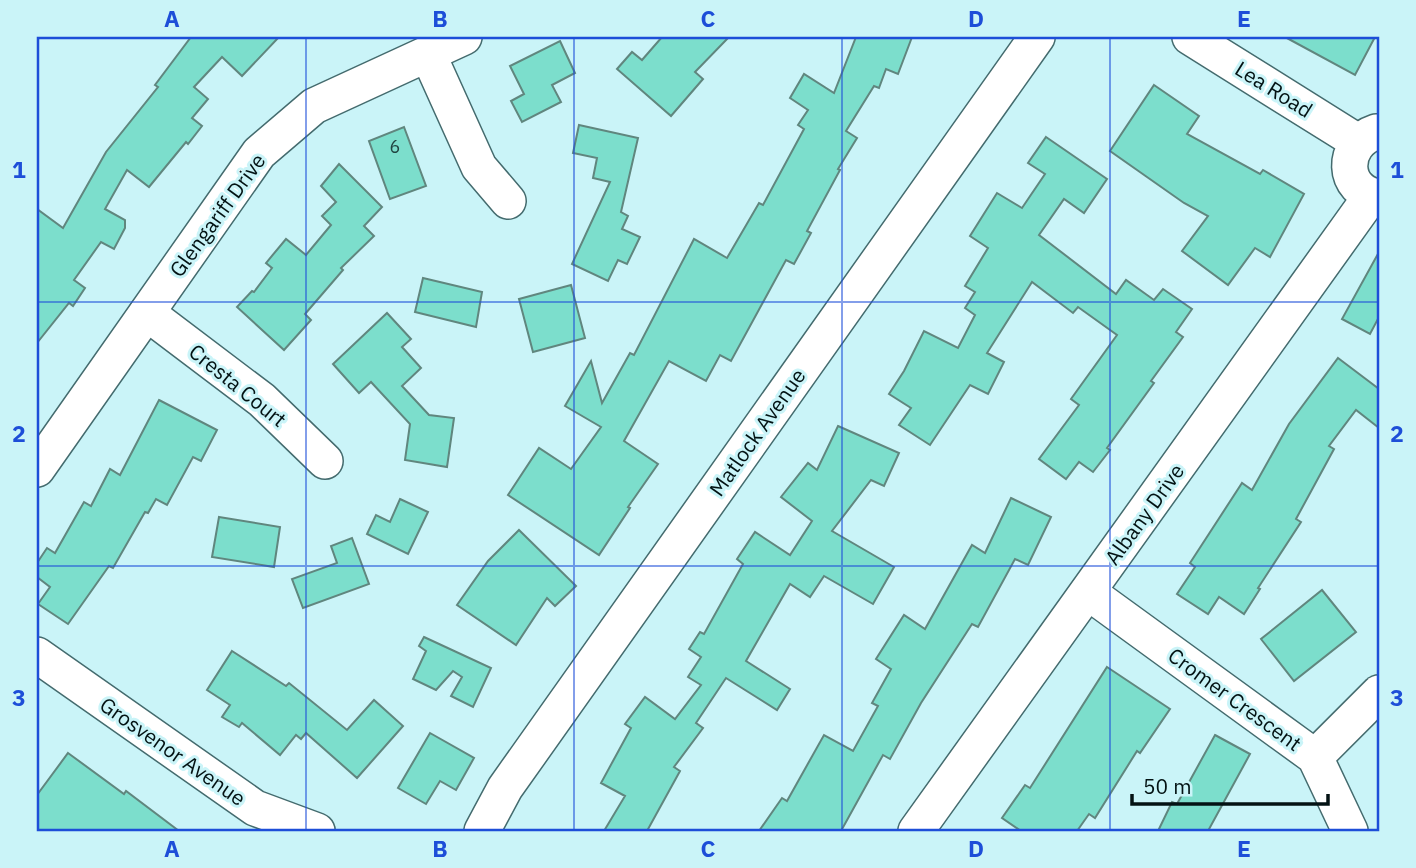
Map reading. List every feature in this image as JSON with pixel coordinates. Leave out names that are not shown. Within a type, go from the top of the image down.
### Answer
[{"type":"street","name":"Glengariff Drive","points":[[37,469],[259,153],[314,106],[464,37]]},
{"type":"street","name":"Matlock Avenue","points":[[482,831],[505,788],[1037,37]]},
{"type":"street","name":"Lea Road","points":[[1190,37],[1369,137]]},
{"type":"street","points":[[428,54],[479,167],[508,201]]},
{"type":"street","points":[[1369,137],[1350,158],[1350,170],[1353,181],[1360,190],[1375,197]]},
{"type":"street","name":"Albany Drive","points":[[916,831],[1375,197]]},
{"type":"street","name":"Cresta Court","points":[[147,313],[262,400],[325,461]]},
{"type":"street","name":"Cromer Crescent","points":[[1088,592],[1315,757],[1350,831]]},
{"type":"street","name":"Grosvenor Avenue","points":[[37,655],[255,808],[317,831]]},
{"type":"street","points":[[1315,757],[1379,693]]},
{"type":"building","points":[[191,37],[279,37],[242,76],[222,57],[194,87],[208,99],[192,118],[202,126],[149,187],[127,170],[105,209],[125,220],[125,228],[114,249],[101,242],[74,280],[85,288],[73,306],[69,303],[37,343],[37,209],[63,228],[106,152],[158,87],[155,85]]},
{"type":"building","points":[[662,37],[729,37],[695,72],[703,79],[671,116],[617,69],[632,52],[642,60]]},
{"type":"building","points":[[856,37],[912,37],[898,74],[886,69],[879,88],[874,86],[846,131],[857,138],[807,231],[811,233],[794,264],[786,260],[731,361],[720,355],[706,381],[669,361],[624,441],[658,464],[599,555],[508,495],[539,448],[571,469],[601,427],[565,406],[591,361],[602,403],[630,353],[634,355],[694,239],[727,258],[759,203],[763,205],[804,129],[798,125],[808,110],[790,98],[804,74],[834,93]]},
{"type":"building","points":[[1285,37],[1375,37],[1355,75]]},
{"type":"building","points":[[560,41],[575,73],[552,85],[561,102],[522,122],[511,101],[524,94],[510,66]]},
{"type":"building","points":[[1154,85],[1199,116],[1187,134],[1260,174],[1263,170],[1304,194],[1270,257],[1255,248],[1228,285],[1182,251],[1208,216],[1184,203],[1110,151]]},
{"type":"building","points":[[579,125],[638,138],[621,212],[628,216],[622,229],[640,237],[627,264],[618,260],[608,281],[572,264],[610,182],[593,178],[597,158],[573,153]]},
{"type":"building","points":[[404,127],[426,186],[390,199],[369,141]]},
{"type":"building","points":[[1046,137],[1107,179],[1084,213],[1064,199],[1039,235],[1116,294],[1126,280],[1154,300],[1163,289],[1192,309],[1176,332],[1183,337],[1107,448],[1110,450],[1093,472],[1079,462],[1066,479],[1039,459],[1079,405],[1071,399],[1117,335],[1078,307],[1073,313],[1032,282],[987,353],[1004,362],[988,394],[970,385],[930,445],[899,425],[911,408],[889,394],[924,331],[958,348],[975,315],[965,308],[975,292],[965,286],[988,248],[970,236],[997,193],[1022,208],[1045,174],[1028,163]]},
{"type":"building","points":[[339,164],[382,207],[364,226],[374,236],[341,268],[343,270],[305,314],[311,320],[284,350],[237,307],[254,292],[272,268],[266,263],[286,239],[306,255],[331,225],[322,216],[336,202],[321,186]]},
{"type":"building","points":[[1379,252],[1379,317],[1370,334],[1342,319]]},
{"type":"building","points":[[423,278],[482,292],[476,327],[415,312]]},
{"type":"building","points":[[571,285],[585,338],[533,352],[519,299]]},
{"type":"building","points":[[387,313],[411,339],[402,347],[421,368],[402,386],[429,415],[454,418],[447,467],[405,460],[410,424],[371,382],[359,393],[333,364]]},
{"type":"building","points":[[1338,358],[1379,389],[1379,428],[1356,410],[1329,446],[1334,449],[1296,519],[1301,522],[1244,614],[1219,597],[1208,614],[1177,594],[1195,567],[1190,563],[1242,483],[1252,490],[1289,424]]},
{"type":"building","points":[[159,400],[217,430],[201,461],[193,457],[167,505],[156,499],[148,513],[145,512],[113,568],[109,566],[68,624],[38,604],[50,587],[37,577],[37,563],[47,548],[55,553],[84,502],[91,506],[110,469],[120,475]]},
{"type":"building","points":[[838,426],[899,453],[884,486],[871,480],[832,531],[894,567],[873,604],[824,576],[810,597],[790,584],[746,661],[790,689],[777,710],[726,678],[696,723],[703,728],[674,767],[680,771],[647,831],[604,831],[625,796],[601,783],[631,728],[625,724],[645,697],[675,719],[701,685],[688,677],[701,657],[689,649],[700,632],[704,634],[743,564],[737,559],[755,532],[790,555],[812,521],[781,497],[808,463],[817,470]]},
{"type":"building","points":[[1011,498],[1051,517],[1028,565],[1015,559],[978,627],[972,624],[921,703],[890,759],[883,755],[841,831],[759,831],[782,798],[787,801],[824,735],[853,751],[878,706],[872,703],[891,669],[876,659],[904,615],[925,629],[972,545],[985,553]]},
{"type":"building","points":[[400,499],[428,512],[408,554],[367,534],[376,515],[390,522]]},
{"type":"building","points":[[219,517],[280,527],[274,567],[212,557]]},
{"type":"building","points":[[519,530],[576,586],[555,606],[547,598],[516,645],[457,605],[488,561]]},
{"type":"building","points":[[352,538],[369,584],[303,608],[292,579],[337,563],[331,546]]},
{"type":"building","points":[[1322,590],[1356,632],[1294,681],[1261,639]]},
{"type":"building","points":[[424,637],[491,668],[473,707],[451,696],[462,677],[453,671],[436,690],[413,679],[426,651],[419,646]]},
{"type":"building","points":[[232,651],[286,686],[289,683],[347,730],[374,700],[403,726],[357,778],[306,733],[301,739],[296,735],[280,755],[242,723],[239,727],[222,717],[230,705],[207,690]]},
{"type":"building","points":[[1107,667],[1170,709],[1140,753],[1137,751],[1095,818],[1089,814],[1077,831],[1021,831],[1002,818],[1025,785],[1030,788]]},
{"type":"building","points":[[430,733],[474,758],[456,790],[440,781],[426,804],[398,788]]},
{"type":"building","points":[[1215,735],[1250,754],[1208,831],[1158,831],[1172,802],[1177,804]]},
{"type":"building","points":[[68,753],[124,794],[126,791],[179,831],[37,831],[37,795]]}]
